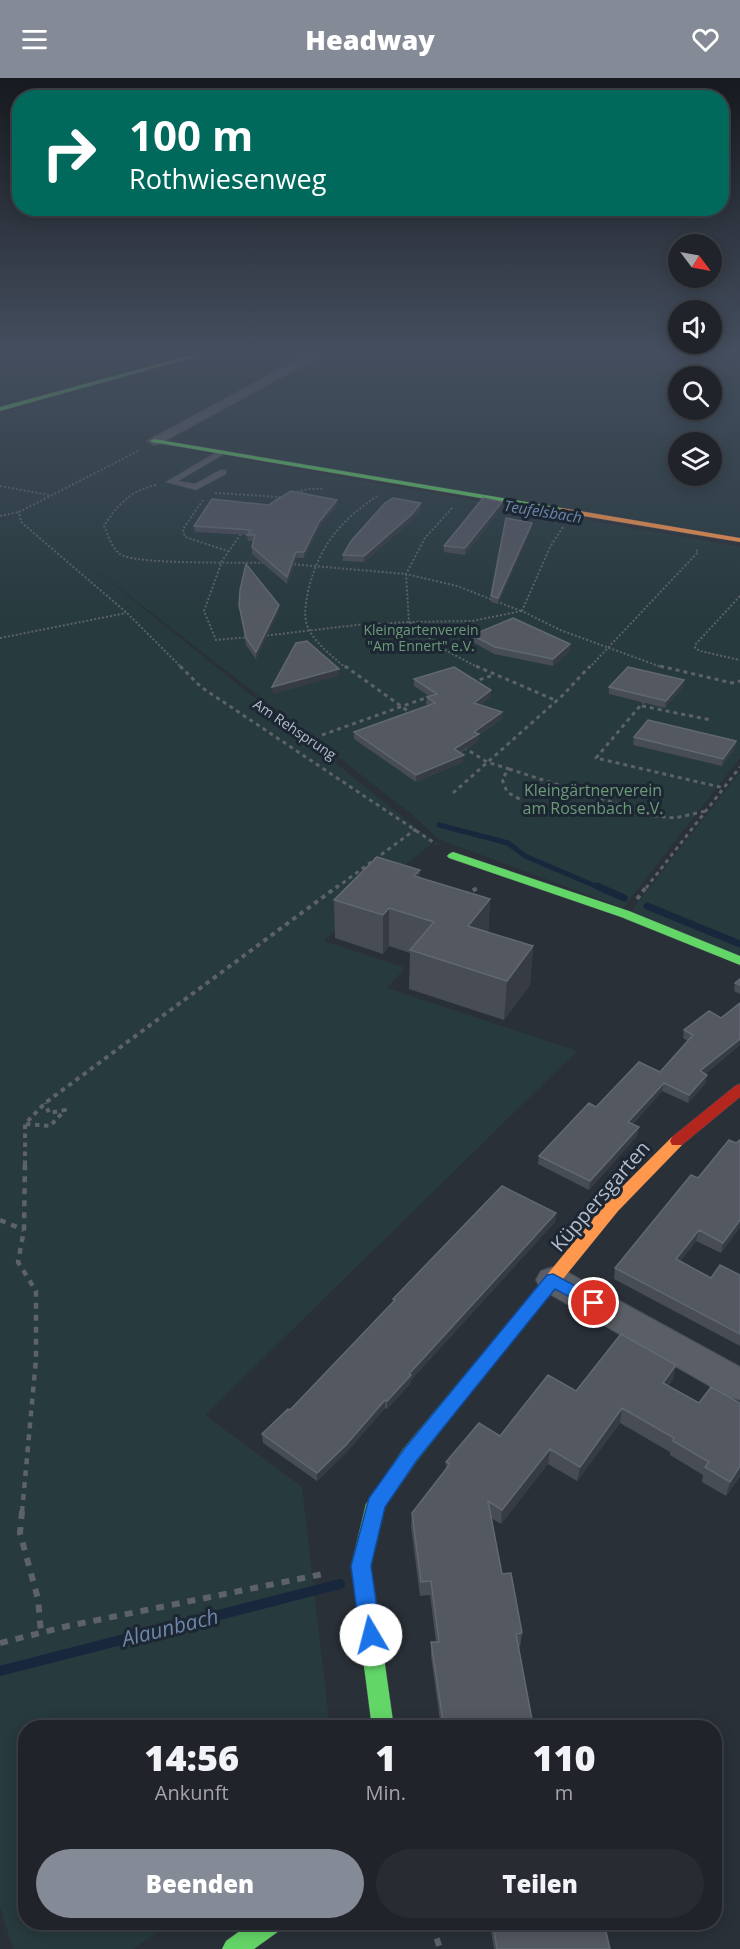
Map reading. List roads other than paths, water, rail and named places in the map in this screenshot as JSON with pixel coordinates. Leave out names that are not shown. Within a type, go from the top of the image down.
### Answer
[{"type":"street","points":[[154,441],[220,454],[740,540]]},
{"type":"street","points":[[453,856],[625,914],[740,961]]},
{"type":"street","name":"Küppersgarten","points":[[382,1720],[361,1566],[376,1504],[410,1455],[612,1207],[671,1146],[740,1089]]},
{"type":"street","points":[[553,1280],[740,1384]]},
{"type":"street","points":[[234,1949],[261,1930]]},
{"type":"lane","points":[[220,454],[170,482],[196,487],[223,472]]},
{"type":"waterway","points":[[439,825],[508,843],[525,856],[600,888]]},
{"type":"waterway","points":[[597,886],[624,898]]},
{"type":"waterway","points":[[647,906],[740,944]]},
{"type":"waterway","name":"Alaunbach","points":[[0,1671],[340,1584]]},
{"type":"water label","name":"Teufelsbach","points":[[543,511]]},
{"type":"park label","name":"Kleingartenverein \"Am Ennert\" e.V.","points":[[421,638]]},
{"type":"park label","name":"Kleingärtnerverein am Rosenbach e.V.","points":[[593,799]]}]
